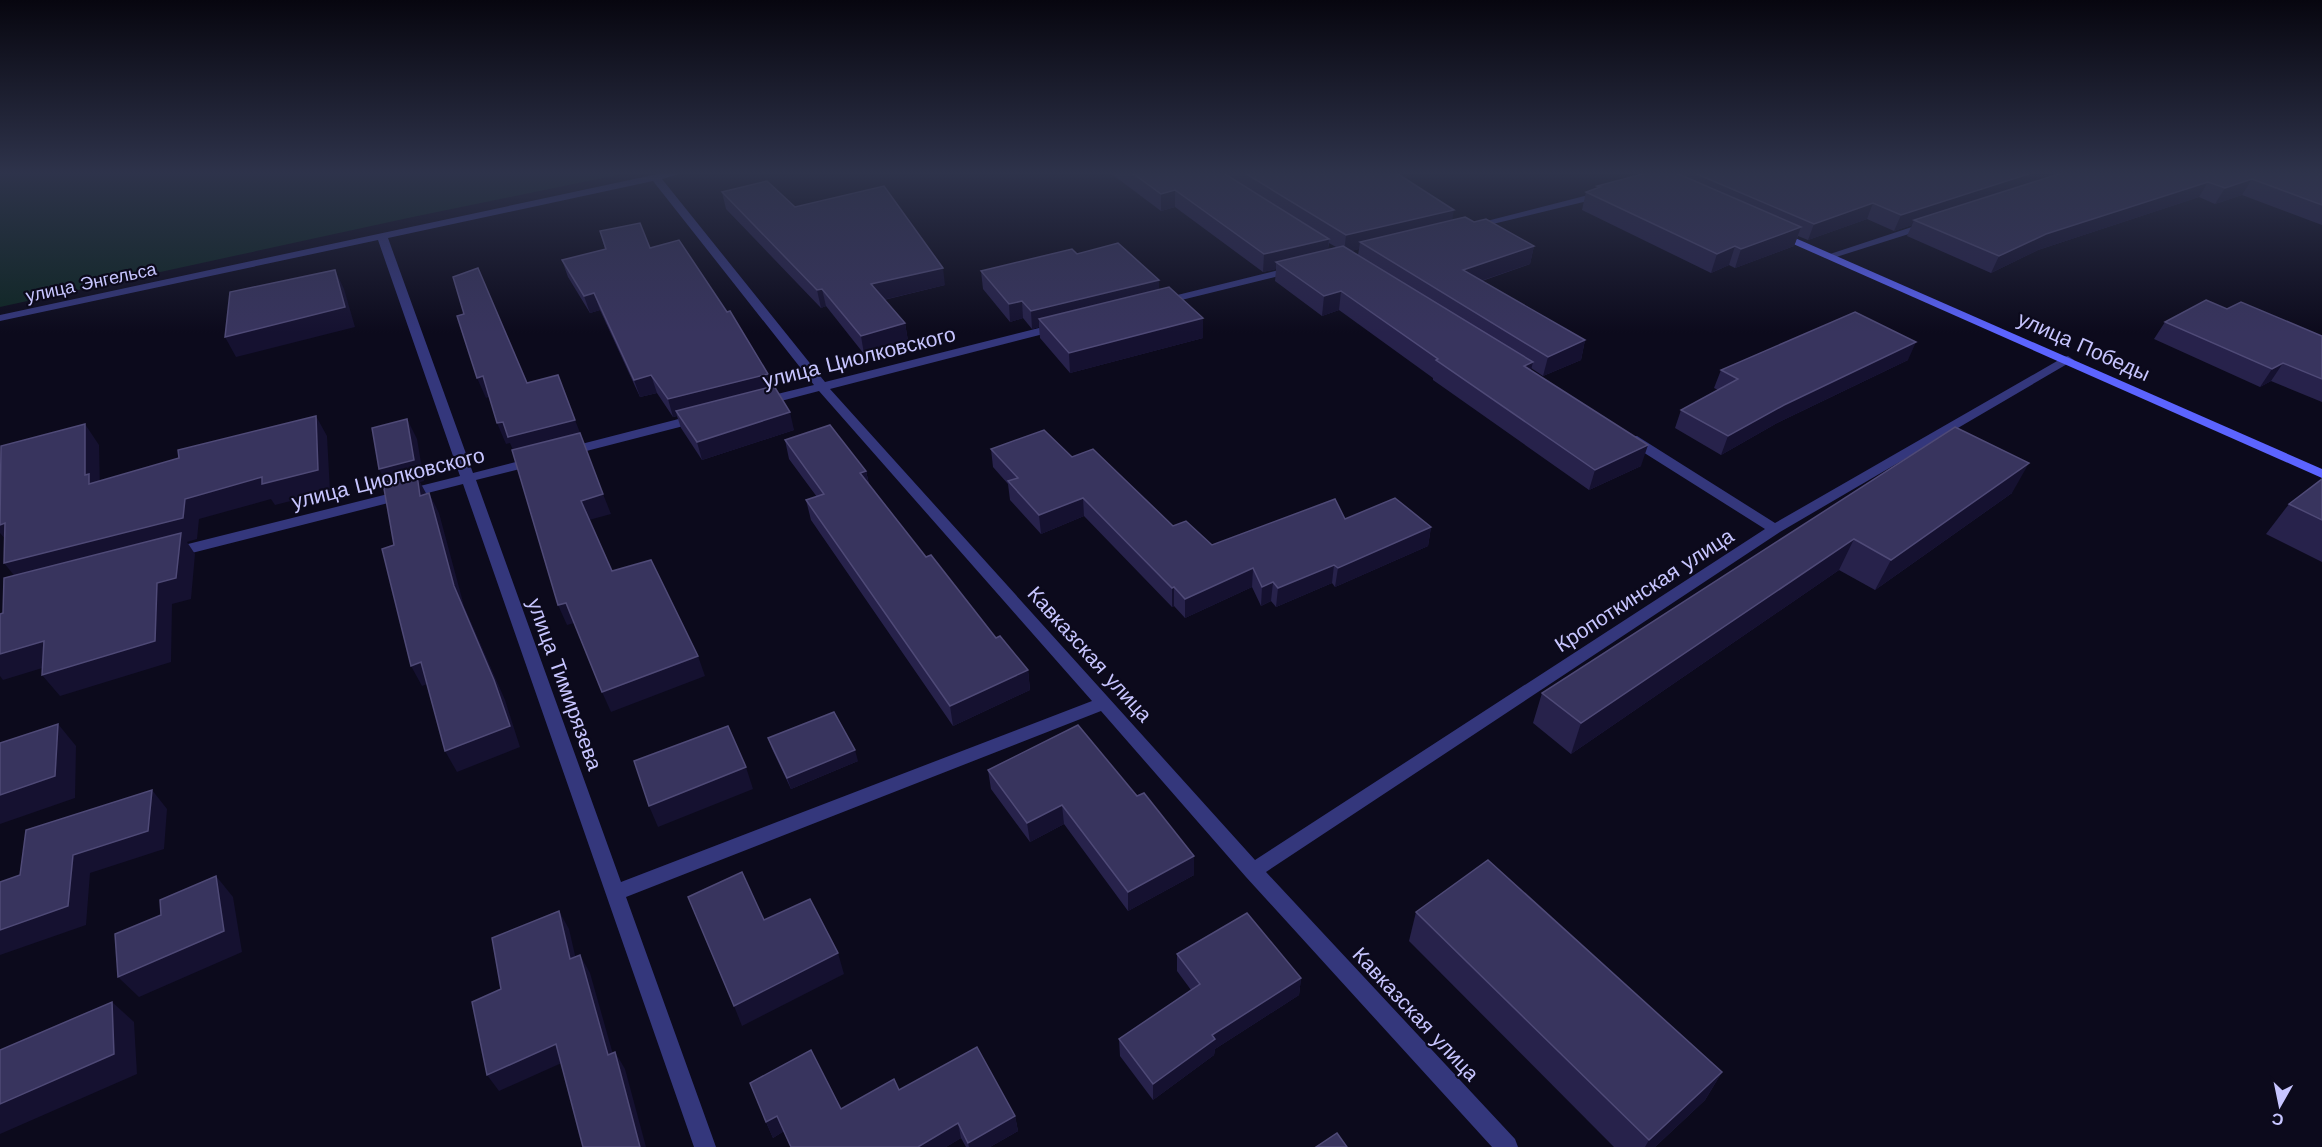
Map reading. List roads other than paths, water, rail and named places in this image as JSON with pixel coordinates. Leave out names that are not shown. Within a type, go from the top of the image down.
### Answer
[{"type":"street","name":"улица Энгельса","points":[[0,318],[431,226]]},
{"type":"street","name":"Кавказская улица","points":[[694,226],[821,386],[1253,871],[1507,1147]]},
{"type":"street","points":[[1455,230],[1474,226]]},
{"type":"street","points":[[1829,256],[1925,226]]},
{"type":"street","name":"улица Победы","points":[[1765,228],[2322,474]]},
{"type":"street","name":"улица Тимирязева","points":[[382,236],[705,1147]]},
{"type":"street","points":[[1145,306],[1307,266]]},
{"type":"street","name":"улица Циолковского","points":[[752,404],[1076,323]]},
{"type":"street","name":"Кропоткинская улица","points":[[1253,871],[1775,529],[2068,360]]},
{"type":"street","name":"улица Циолковского","points":[[160,556],[707,416]]},
{"type":"street","points":[[1624,434],[1775,529]]},
{"type":"street","points":[[615,893],[1104,703]]}]
